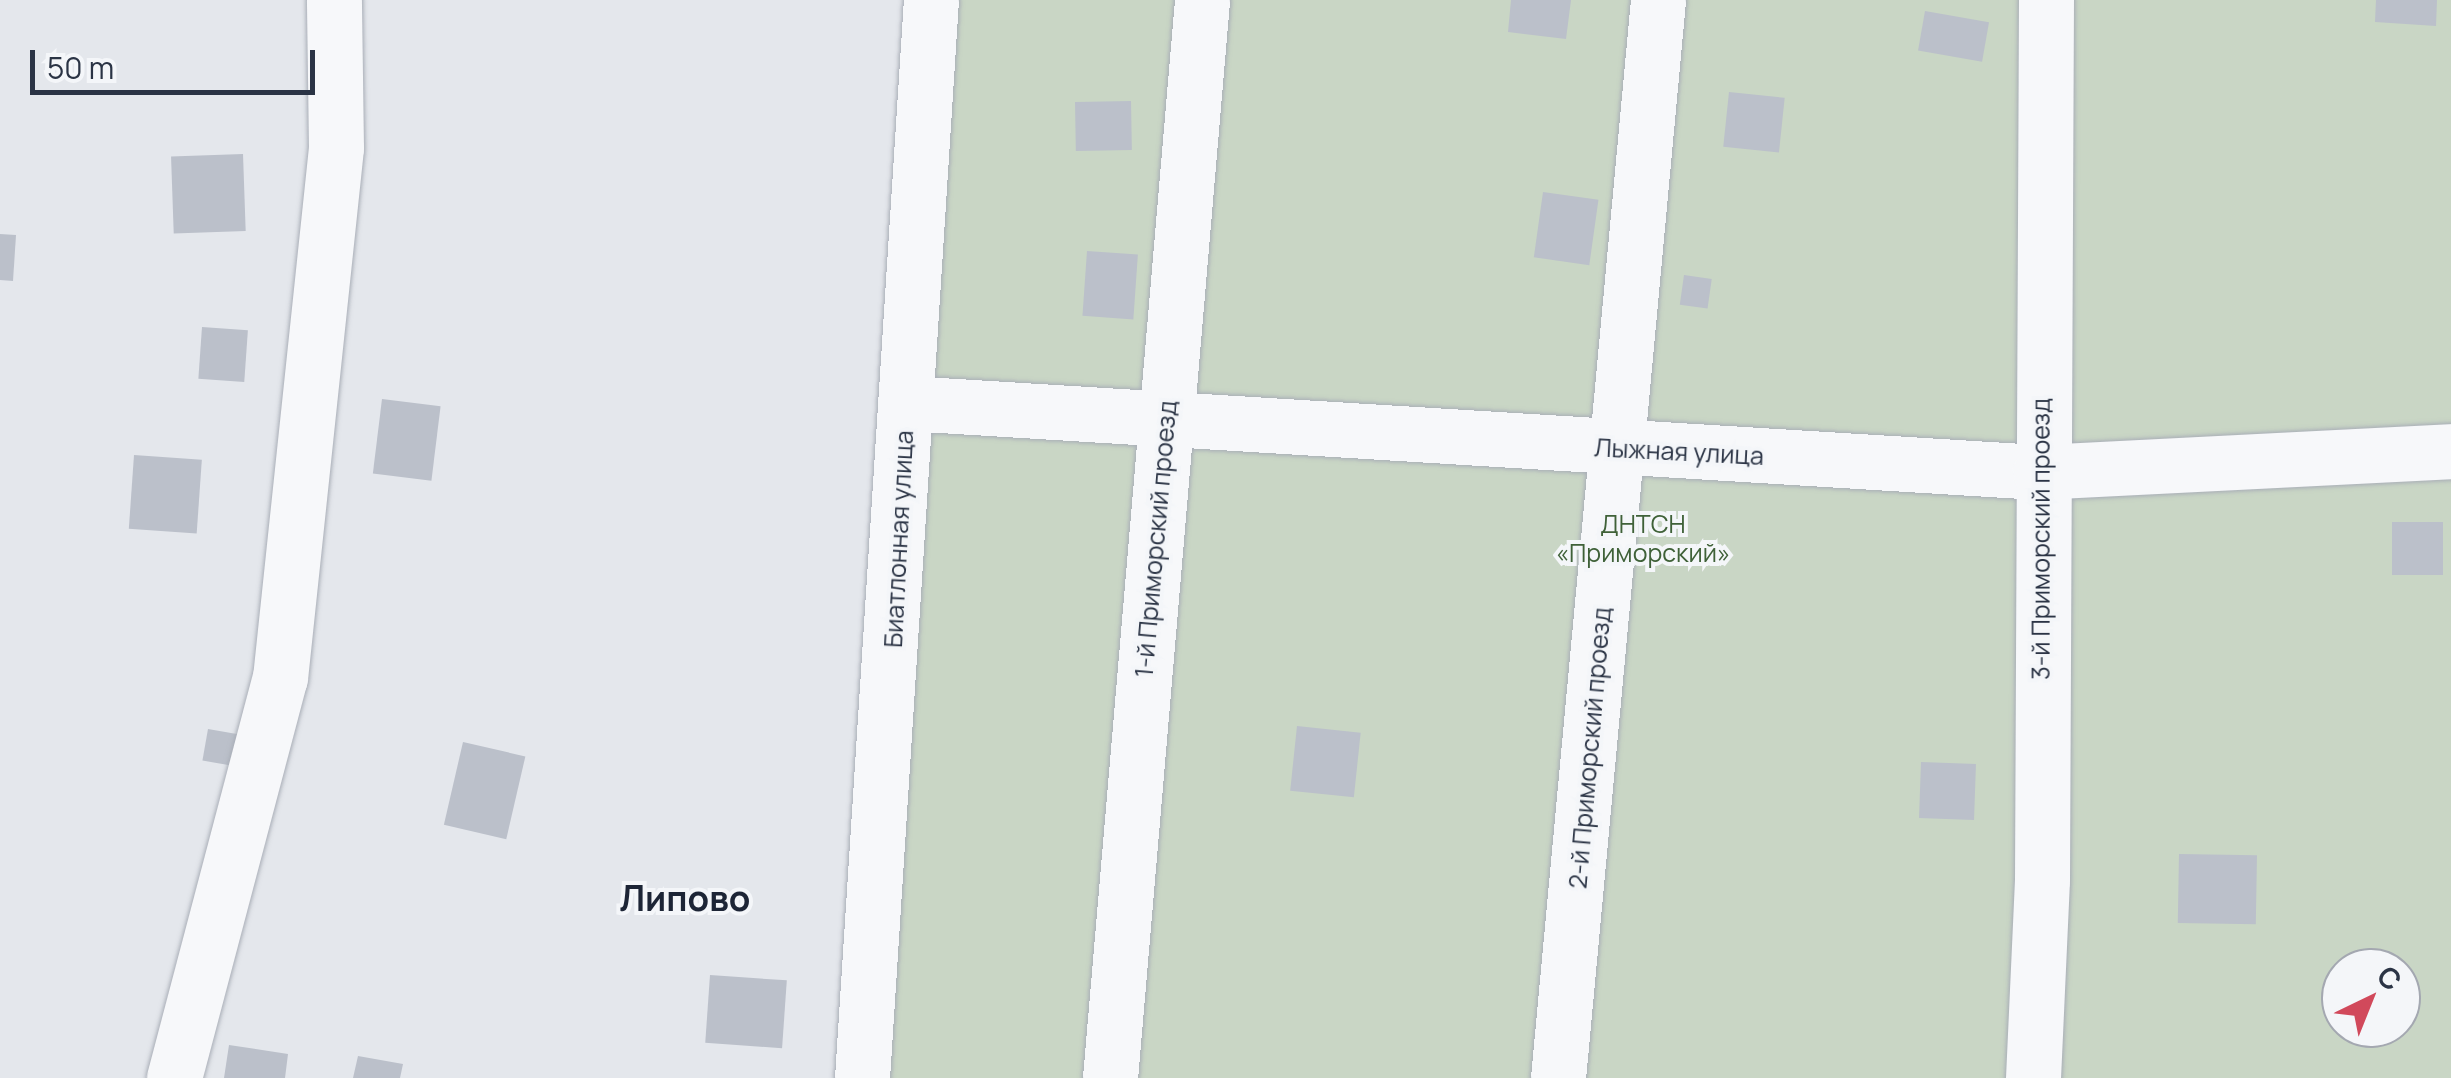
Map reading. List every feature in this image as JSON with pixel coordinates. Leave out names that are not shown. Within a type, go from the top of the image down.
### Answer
[{"type":"street","points":[[174,1078],[280,678],[336,148],[334,0]]},
{"type":"street","name":"Биатлонная улица","points":[[862,1078],[931,0]]},
{"type":"street","name":"1-й Приморский проезд","points":[[1110,1078],[1202,0]]},
{"type":"street","name":"2-й Приморский проезд","points":[[1558,1078],[1658,0]]},
{"type":"street","name":"3-й Приморский проезд","points":[[2032,1078],[2042,880],[2040,472],[2046,0]]},
{"type":"street","name":"Лыжная улица","points":[[907,403],[1167,417],[1618,450],[2040,472],[2451,451]]},
{"type":"green space","name":"ДНТСН «Приморский»","points":[[908,0],[2451,0],[2451,1078],[835,1078]]},
{"type":"building","points":[[1511,0],[1571,0],[1566,39],[1508,32]]},
{"type":"building","points":[[2376,0],[2437,0],[2436,26],[2375,22]]},
{"type":"building","points":[[1925,11],[1989,22],[1982,62],[1918,50]]},
{"type":"building","points":[[1729,92],[1785,98],[1779,153],[1723,147]]},
{"type":"building","points":[[1131,101],[1132,150],[1076,151],[1075,102]]},
{"type":"building","points":[[243,154],[246,231],[174,233],[171,157]]},
{"type":"building","points":[[1543,192],[1598,200],[1589,265],[1534,257]]},
{"type":"building","points":[[0,234],[16,235],[13,281],[0,280]]},
{"type":"building","points":[[1087,251],[1138,255],[1133,319],[1082,316]]},
{"type":"building","points":[[1684,275],[1712,279],[1708,309],[1680,305]]},
{"type":"building","points":[[202,327],[248,330],[244,382],[198,379]]},
{"type":"building","points":[[382,399],[441,406],[431,481],[373,473]]},
{"type":"building","points":[[134,455],[202,460],[197,534],[129,529]]},
{"type":"building","points":[[2392,522],[2443,522],[2443,575],[2392,575]]},
{"type":"building","points":[[1297,726],[1361,733],[1354,797],[1290,791]]},
{"type":"building","points":[[208,729],[242,735],[237,767],[202,761]]},
{"type":"building","points":[[463,742],[525,756],[506,839],[444,825]]},
{"type":"building","points":[[1921,762],[1976,764],[1974,820],[1919,818]]},
{"type":"building","points":[[2179,854],[2257,855],[2256,924],[2178,923]]},
{"type":"building","points":[[710,975],[787,980],[782,1048],[705,1043]]},
{"type":"building","points":[[229,1045],[288,1054],[285,1078],[224,1078]]},
{"type":"building","points":[[358,1056],[403,1064],[400,1078],[353,1078]]},
{"type":"district","name":"Липово","points":[[685,898]]}]
